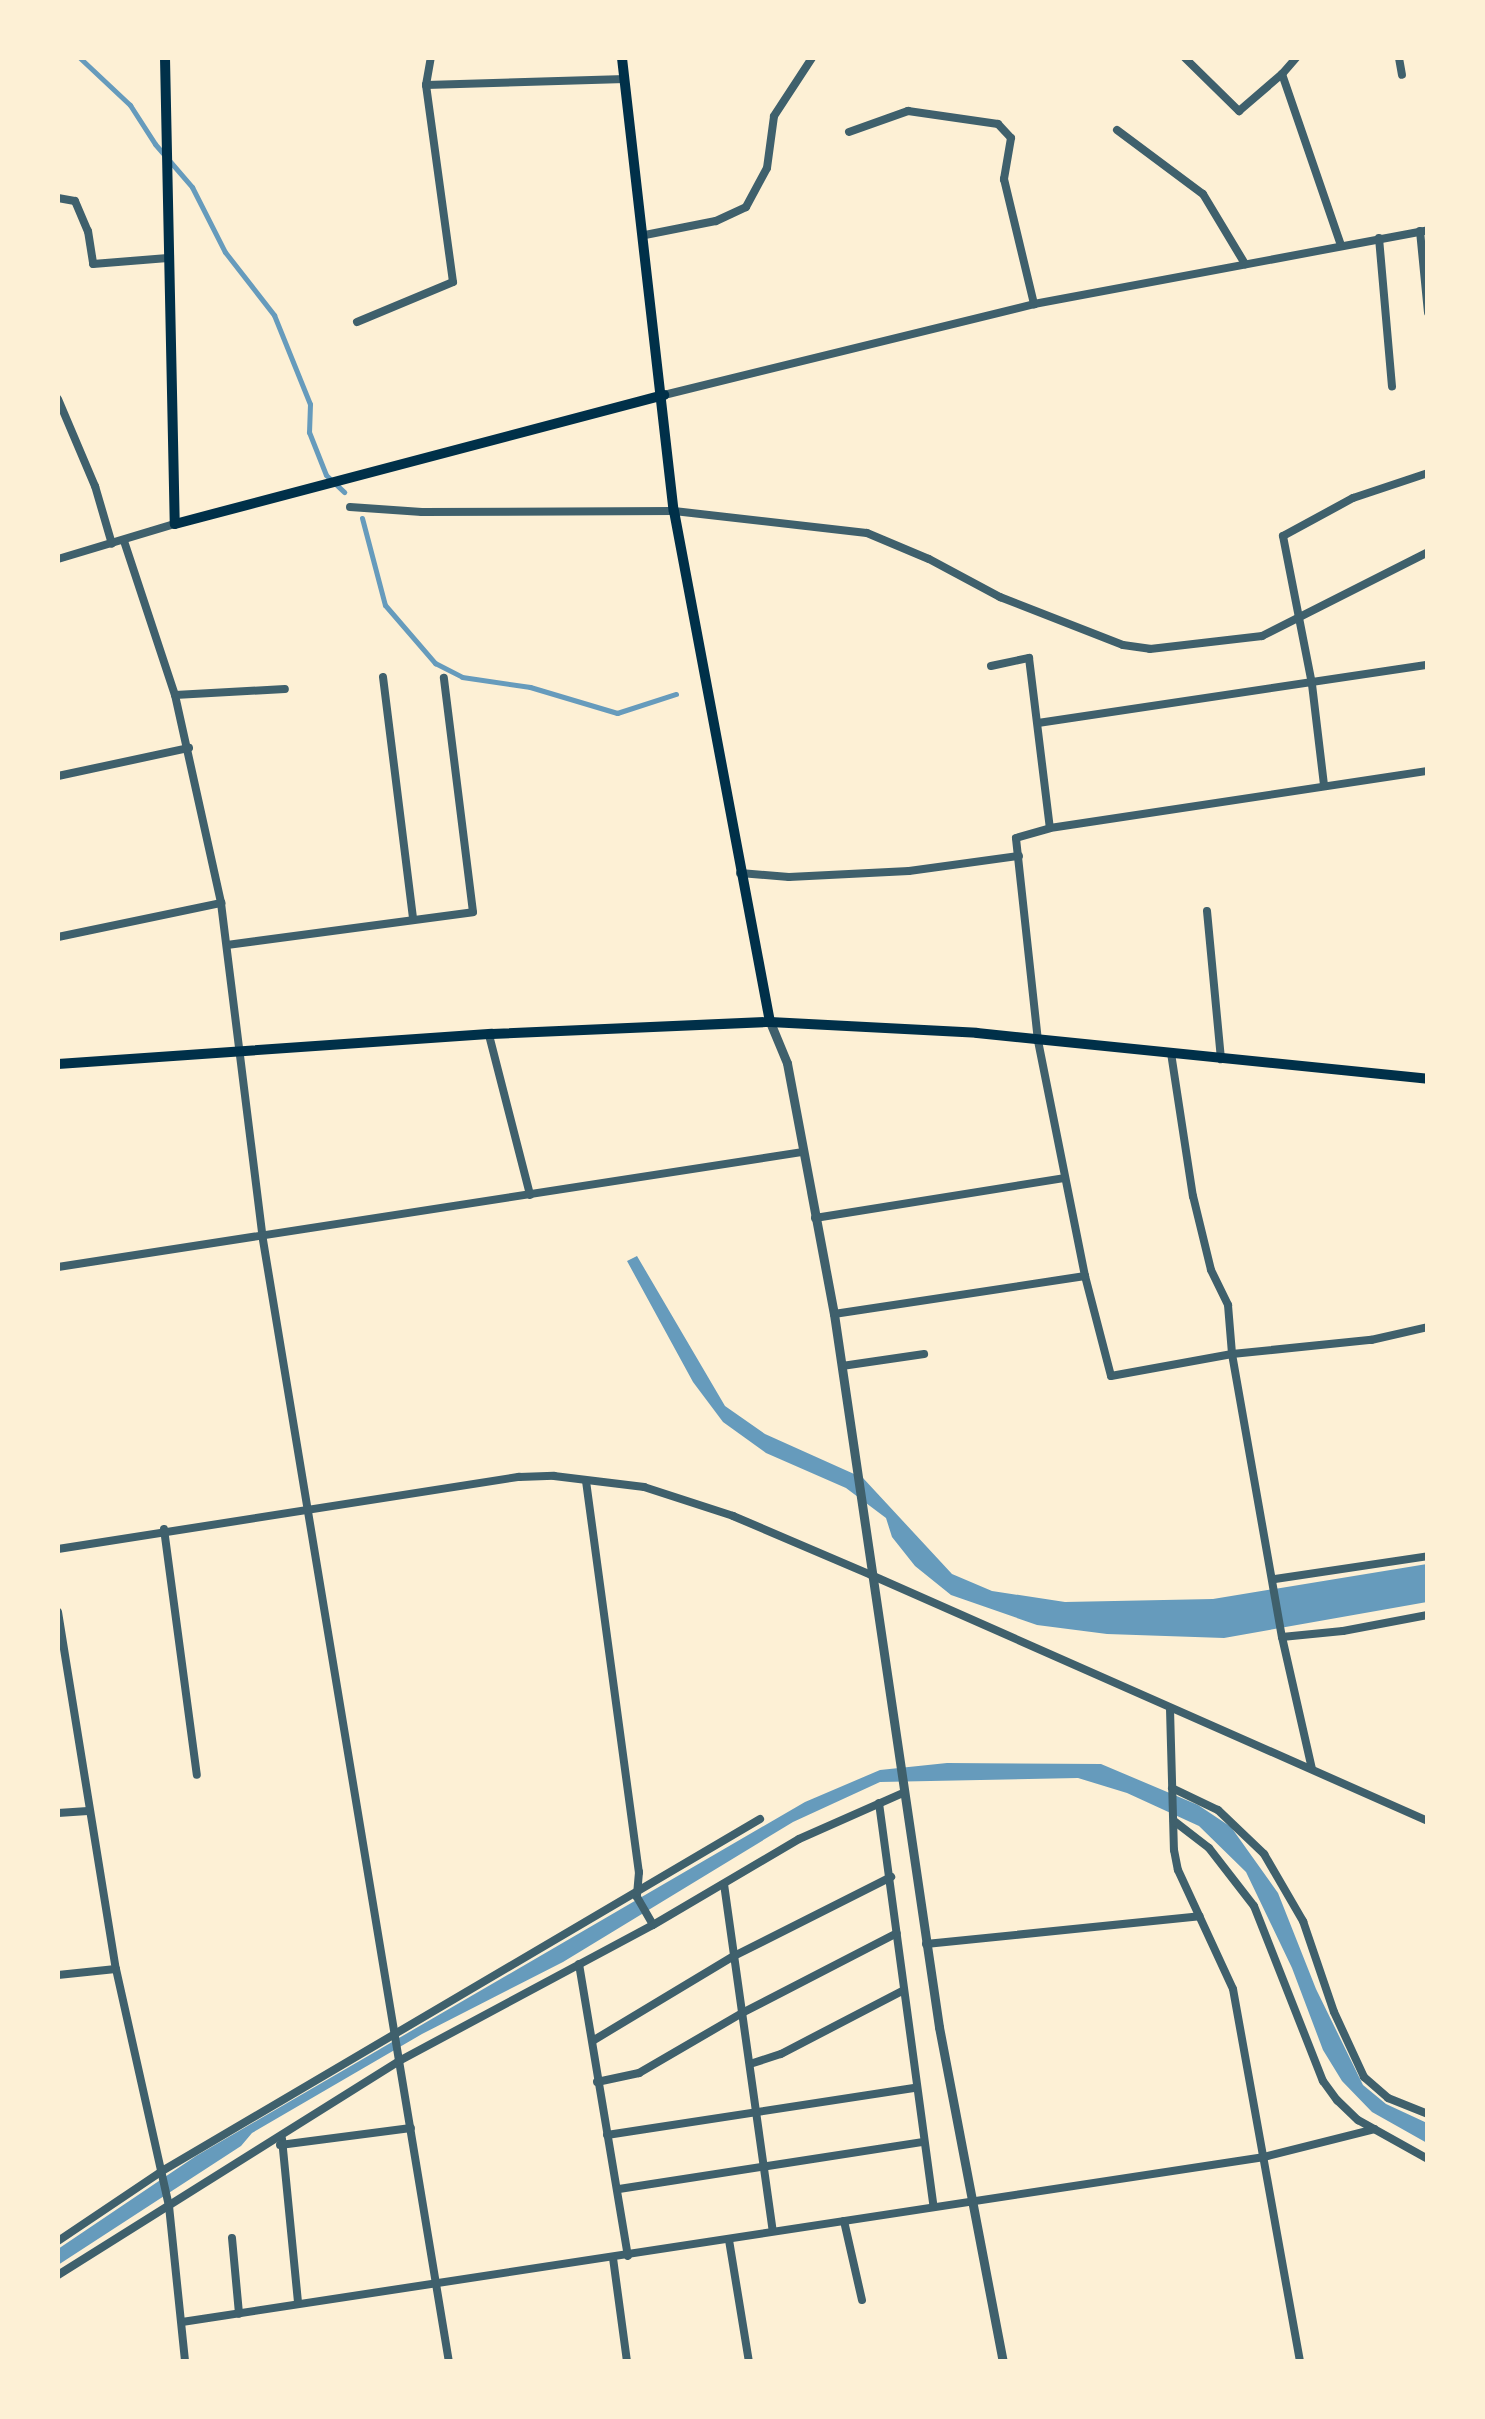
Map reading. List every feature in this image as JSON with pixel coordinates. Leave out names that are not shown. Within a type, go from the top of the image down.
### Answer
[{"type":"main road","points":[[165,58],[175,524],[664,395]]},
{"type":"main road","points":[[622,58],[664,395],[674,511],[770,1022]]},
{"type":"main road","points":[[58,1064],[489,1035],[770,1022],[929,1030],[1428,1079]]},
{"type":"street","points":[[357,322],[453,282],[426,85],[431,58]]},
{"type":"street","points":[[644,235],[716,221],[746,207],[767,168],[774,116],[812,58]]},
{"type":"street","points":[[1185,58],[1239,110],[1296,58]]},
{"type":"street","points":[[1400,58],[1402,75]]},
{"type":"street","points":[[1282,74],[1341,245]]},
{"type":"street","points":[[426,85],[625,78]]},
{"type":"street","points":[[850,132],[908,111],[998,124],[1011,138],[1004,179],[1034,304]]},
{"type":"street","points":[[1117,130],[1203,194],[1244,264]]},
{"type":"street","points":[[58,198],[75,200],[88,232],[92,264],[168,258]]},
{"type":"street","points":[[664,395],[1034,304],[1424,230],[1428,313]]},
{"type":"street","points":[[1378,238],[1392,386]]},
{"type":"street","points":[[58,399],[95,486],[112,544]]},
{"type":"street","points":[[1324,786],[1312,684],[1283,536],[1353,498],[1428,473]]},
{"type":"street","points":[[350,507],[422,512],[674,511],[866,533],[1000,597],[1123,645],[1150,649],[1240,642],[1428,552]]},
{"type":"street","points":[[58,559],[175,524]]},
{"type":"street","points":[[124,541],[175,695],[221,903],[262,1234],[450,2362]]},
{"type":"street","points":[[991,666],[1029,658],[1050,828]]},
{"type":"street","points":[[1038,723],[1428,665]]},
{"type":"street","points":[[383,677],[413,918]]},
{"type":"street","points":[[226,945],[473,912],[444,678]]},
{"type":"street","points":[[175,695],[285,689]]},
{"type":"street","points":[[58,776],[189,748]]},
{"type":"street","points":[[1428,772],[1050,828],[1016,838],[1038,1041],[1085,1276],[1111,1376],[1232,1354],[1370,1340],[1428,1327]]},
{"type":"street","points":[[740,872],[789,878],[909,871],[1019,856]]},
{"type":"street","points":[[58,937],[221,903]]},
{"type":"street","points":[[1207,911],[1221,1058]]},
{"type":"street","points":[[770,1022],[787,1063],[834,1314],[926,1944],[968,2200],[1002,2362]]},
{"type":"street","points":[[489,1035],[530,1195]]},
{"type":"street","points":[[1171,1053],[1193,1196],[1211,1270],[1228,1305],[1232,1354],[1275,1580],[1282,1637],[1312,1769]]},
{"type":"street","points":[[58,1266],[803,1152]]},
{"type":"street","points":[[815,1218],[1064,1178]]},
{"type":"street","points":[[834,1314],[1085,1276]]},
{"type":"street","points":[[842,1366],[924,1354]]},
{"type":"street","points":[[58,1548],[519,1477],[644,1487],[688,1500],[871,1575],[1428,1821]]},
{"type":"street","points":[[586,1481],[638,1893],[652,1925]]},
{"type":"street","points":[[164,1529],[197,1775]]},
{"type":"street","points":[[1275,1580],[1428,1556]]},
{"type":"street","points":[[58,1612],[116,1968],[168,2202],[185,2362]]},
{"type":"street","points":[[1282,1637],[1343,1631],[1428,1614]]},
{"type":"street","points":[[1170,1708],[1178,1870],[1233,1988],[1300,2362]]},
{"type":"street","points":[[1172,1788],[1218,1810],[1264,1854],[1304,1921],[1334,2012],[1364,2077],[1388,2098],[1428,2114]]},
{"type":"street","points":[[58,2275],[168,2202],[281,2141],[399,2060],[652,1925],[799,1839],[903,1793]]},
{"type":"street","points":[[879,1803],[892,1877],[902,1991],[933,2205]]},
{"type":"street","points":[[58,1813],[88,1811]]},
{"type":"street","points":[[58,2241],[395,2035],[760,1820]]},
{"type":"street","points":[[1174,1821],[1198,1836],[1244,1891],[1323,2080],[1337,2100],[1375,2129],[1428,2160]]},
{"type":"street","points":[[594,2040],[734,1956],[892,1877]]},
{"type":"street","points":[[724,1884],[773,2232]]},
{"type":"street","points":[[926,1944],[1200,1916]]},
{"type":"street","points":[[597,2082],[639,2073],[742,2013],[897,1934]]},
{"type":"street","points":[[579,1964],[628,2256]]},
{"type":"street","points":[[58,1975],[116,1968]]},
{"type":"street","points":[[750,2064],[782,2054],[902,1991]]},
{"type":"street","points":[[607,2136],[915,2088]]},
{"type":"street","points":[[281,2141],[410,2128]]},
{"type":"street","points":[[182,2322],[1264,2157],[1375,2129]]},
{"type":"street","points":[[281,2141],[298,2303]]},
{"type":"street","points":[[619,2189],[923,2142]]},
{"type":"street","points":[[844,2221],[862,2300]]},
{"type":"street","points":[[232,2238],[240,2314]]},
{"type":"street","points":[[729,2240],[749,2362]]},
{"type":"street","points":[[613,2258],[628,2362]]},
{"type":"water","points":[[637,1256],[725,1406],[765,1434],[863,1478],[952,1574],[992,1591],[1065,1602],[1213,1599],[1427,1564],[1427,1602],[1224,1638],[1107,1634],[1037,1625],[951,1595],[915,1566],[892,1537],[886,1518],[846,1488],[766,1453],[723,1422],[693,1382],[627,1261]]},
{"type":"water","points":[[947,1763],[1101,1764],[1198,1805],[1231,1827],[1278,1893],[1316,1989],[1363,2085],[1386,2104],[1427,2123],[1427,2143],[1372,2112],[1342,2081],[1323,2050],[1292,1968],[1246,1872],[1199,1826],[1127,1793],[1078,1778],[880,1782],[793,1822],[563,1962],[422,2034],[252,2133],[241,2146],[58,2265],[58,2249],[196,2156],[805,1802],[880,1770]]},
{"type":"waterway","points":[[80,58],[130,105],[155,144],[192,187],[225,252],[274,315],[310,404],[309,432],[326,475],[344,492]]},
{"type":"waterway","points":[[362,518],[385,605],[435,663],[462,677],[530,687],[617,713],[676,694]]}]
